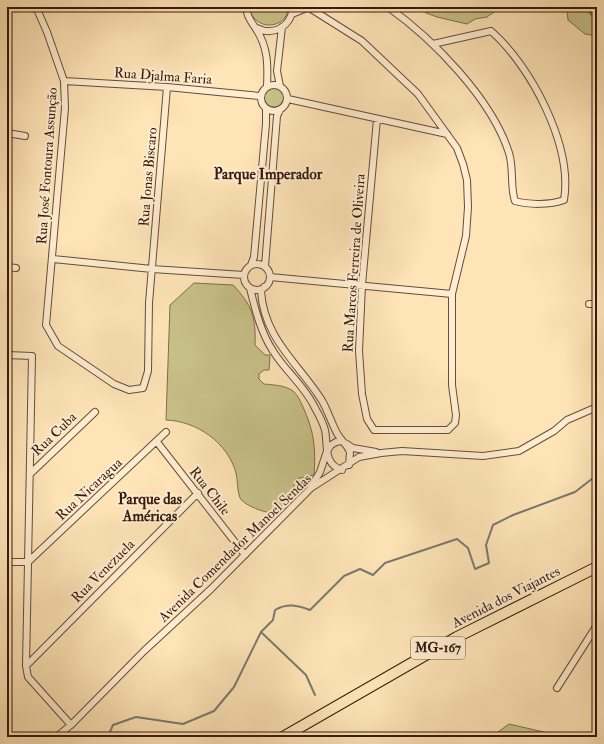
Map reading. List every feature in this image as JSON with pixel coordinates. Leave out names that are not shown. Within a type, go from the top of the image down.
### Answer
[{"type":"main road","name":"Avenida dos Viajantes","points":[[283,737],[458,637],[597,567]]},
{"type":"street","name":"Rua José Fontoura Assunção","points":[[36,7],[47,32],[64,81],[65,108],[53,259],[47,296],[46,325],[58,346],[114,384],[130,390],[143,388]]},
{"type":"street","points":[[246,7],[248,18],[256,28],[265,47],[268,61],[266,86],[260,96],[262,104],[266,109],[272,111],[280,110]]},
{"type":"street","points":[[256,28],[269,32],[282,28],[288,22],[292,14],[293,7]]},
{"type":"street","points":[[270,277],[452,294],[466,236],[468,207],[467,180],[463,164],[457,148],[418,94],[362,41],[308,7],[292,14]]},
{"type":"street","points":[[388,7],[433,44],[464,77],[494,120],[509,153],[514,179],[512,194],[515,201],[523,203],[556,203],[564,200],[566,187],[562,155],[550,116],[525,72],[497,36],[491,31],[482,31],[433,44]]},
{"type":"street","points":[[280,86],[276,71],[282,28]]},
{"type":"street","name":"Rua Djalma Faria","points":[[64,81],[167,87],[260,96]]},
{"type":"street","points":[[266,86],[274,84],[280,86],[286,92],[288,99],[277,116],[265,266],[270,277],[268,283],[261,291],[262,299],[269,325],[279,345],[322,400],[338,435],[346,444],[350,452],[349,465]]},
{"type":"street","name":"Rua Jonas Biscaro","points":[[143,388],[148,372],[152,269],[167,87]]},
{"type":"street","points":[[288,99],[447,134]]},
{"type":"street","points":[[266,109],[266,124],[254,258],[251,265],[246,269],[244,275],[250,288],[265,337],[273,352],[292,374],[315,406],[325,429],[327,451],[330,461],[334,466],[342,470]]},
{"type":"street","name":"Rua Marcos Ferreira de Oliveira","points":[[377,119],[362,285],[359,351],[362,394],[366,419],[374,430],[410,429],[439,431],[448,430],[455,423],[456,415],[452,385],[452,294]]},
{"type":"street","points":[[7,133],[25,136]]},
{"type":"street","points":[[53,259],[152,269],[244,275]]},
{"type":"street","points":[[251,265],[258,264],[265,266]]},
{"type":"street","points":[[7,267],[16,268]]},
{"type":"street","points":[[250,288],[257,289],[264,287]]},
{"type":"street","points":[[589,304],[597,304]]},
{"type":"street","points":[[7,355],[32,356],[26,666],[28,677],[71,725]]},
{"type":"street","name":"Avenida Comendador Manoel Sendas","points":[[56,737],[71,725],[144,651],[245,555],[310,488],[342,470],[359,458],[381,453],[402,451],[483,456],[520,451],[554,431],[567,420],[597,407]]},
{"type":"street","name":"Rua Cuba","points":[[30,474],[95,412]]},
{"type":"street","name":"Rua Nicaragua","points":[[28,562],[166,432]]},
{"type":"street","points":[[310,488],[320,472],[327,451],[331,445],[336,442],[342,441],[353,448],[381,453]]},
{"type":"street","name":"Rua Chile","points":[[157,442],[245,555]]},
{"type":"street","name":"Rua Venezuela","points":[[26,666],[198,493]]},
{"type":"street","points":[[7,562],[28,562]]},
{"type":"street","points":[[557,688],[597,625]]},
{"type":"shaded area","points":[[249,7],[289,7],[287,15],[282,20],[276,24],[269,25],[263,24],[257,20],[252,15]]},
{"type":"shaded area","points":[[419,7],[501,7],[487,17],[475,19],[467,24],[437,17],[426,13]]},
{"type":"shaded area","points":[[564,7],[597,7],[597,36],[585,34],[568,20],[567,11]]},
{"type":"shaded area","points":[[274,87],[281,90],[284,97],[281,104],[274,107],[267,104],[264,97],[267,90]]},
{"type":"shaded area","points":[[194,283],[233,285],[245,299],[252,312],[255,327],[255,345],[265,355],[270,355],[269,370],[264,370],[259,374],[259,379],[264,384],[283,386],[293,391],[300,400],[310,424],[315,456],[314,475],[295,479],[291,494],[274,513],[266,512],[246,504],[240,498],[236,473],[232,462],[219,443],[200,429],[189,424],[166,420],[170,305]]},
{"type":"shaded area","points":[[509,724],[561,736],[562,737],[491,737]]},
{"type":"waterway","points":[[585,7],[597,21]]},
{"type":"waterway","points":[[111,737],[109,734],[113,725],[136,717],[183,724],[214,711],[234,687],[261,632],[273,620],[275,610],[284,606],[301,607],[310,610],[344,576],[360,569],[373,575],[385,563],[457,539],[468,548],[475,569],[489,563],[486,545],[493,525],[513,515],[575,492],[597,475]]},
{"type":"waterway","points":[[261,632],[306,675],[315,695]]},
{"type":"waterway","points":[[338,734],[341,737]]},
{"type":"district","name":"Parque Imperador","points":[[268,174]]},
{"type":"district","name":"Parque das Américas","points":[[150,508]]}]
